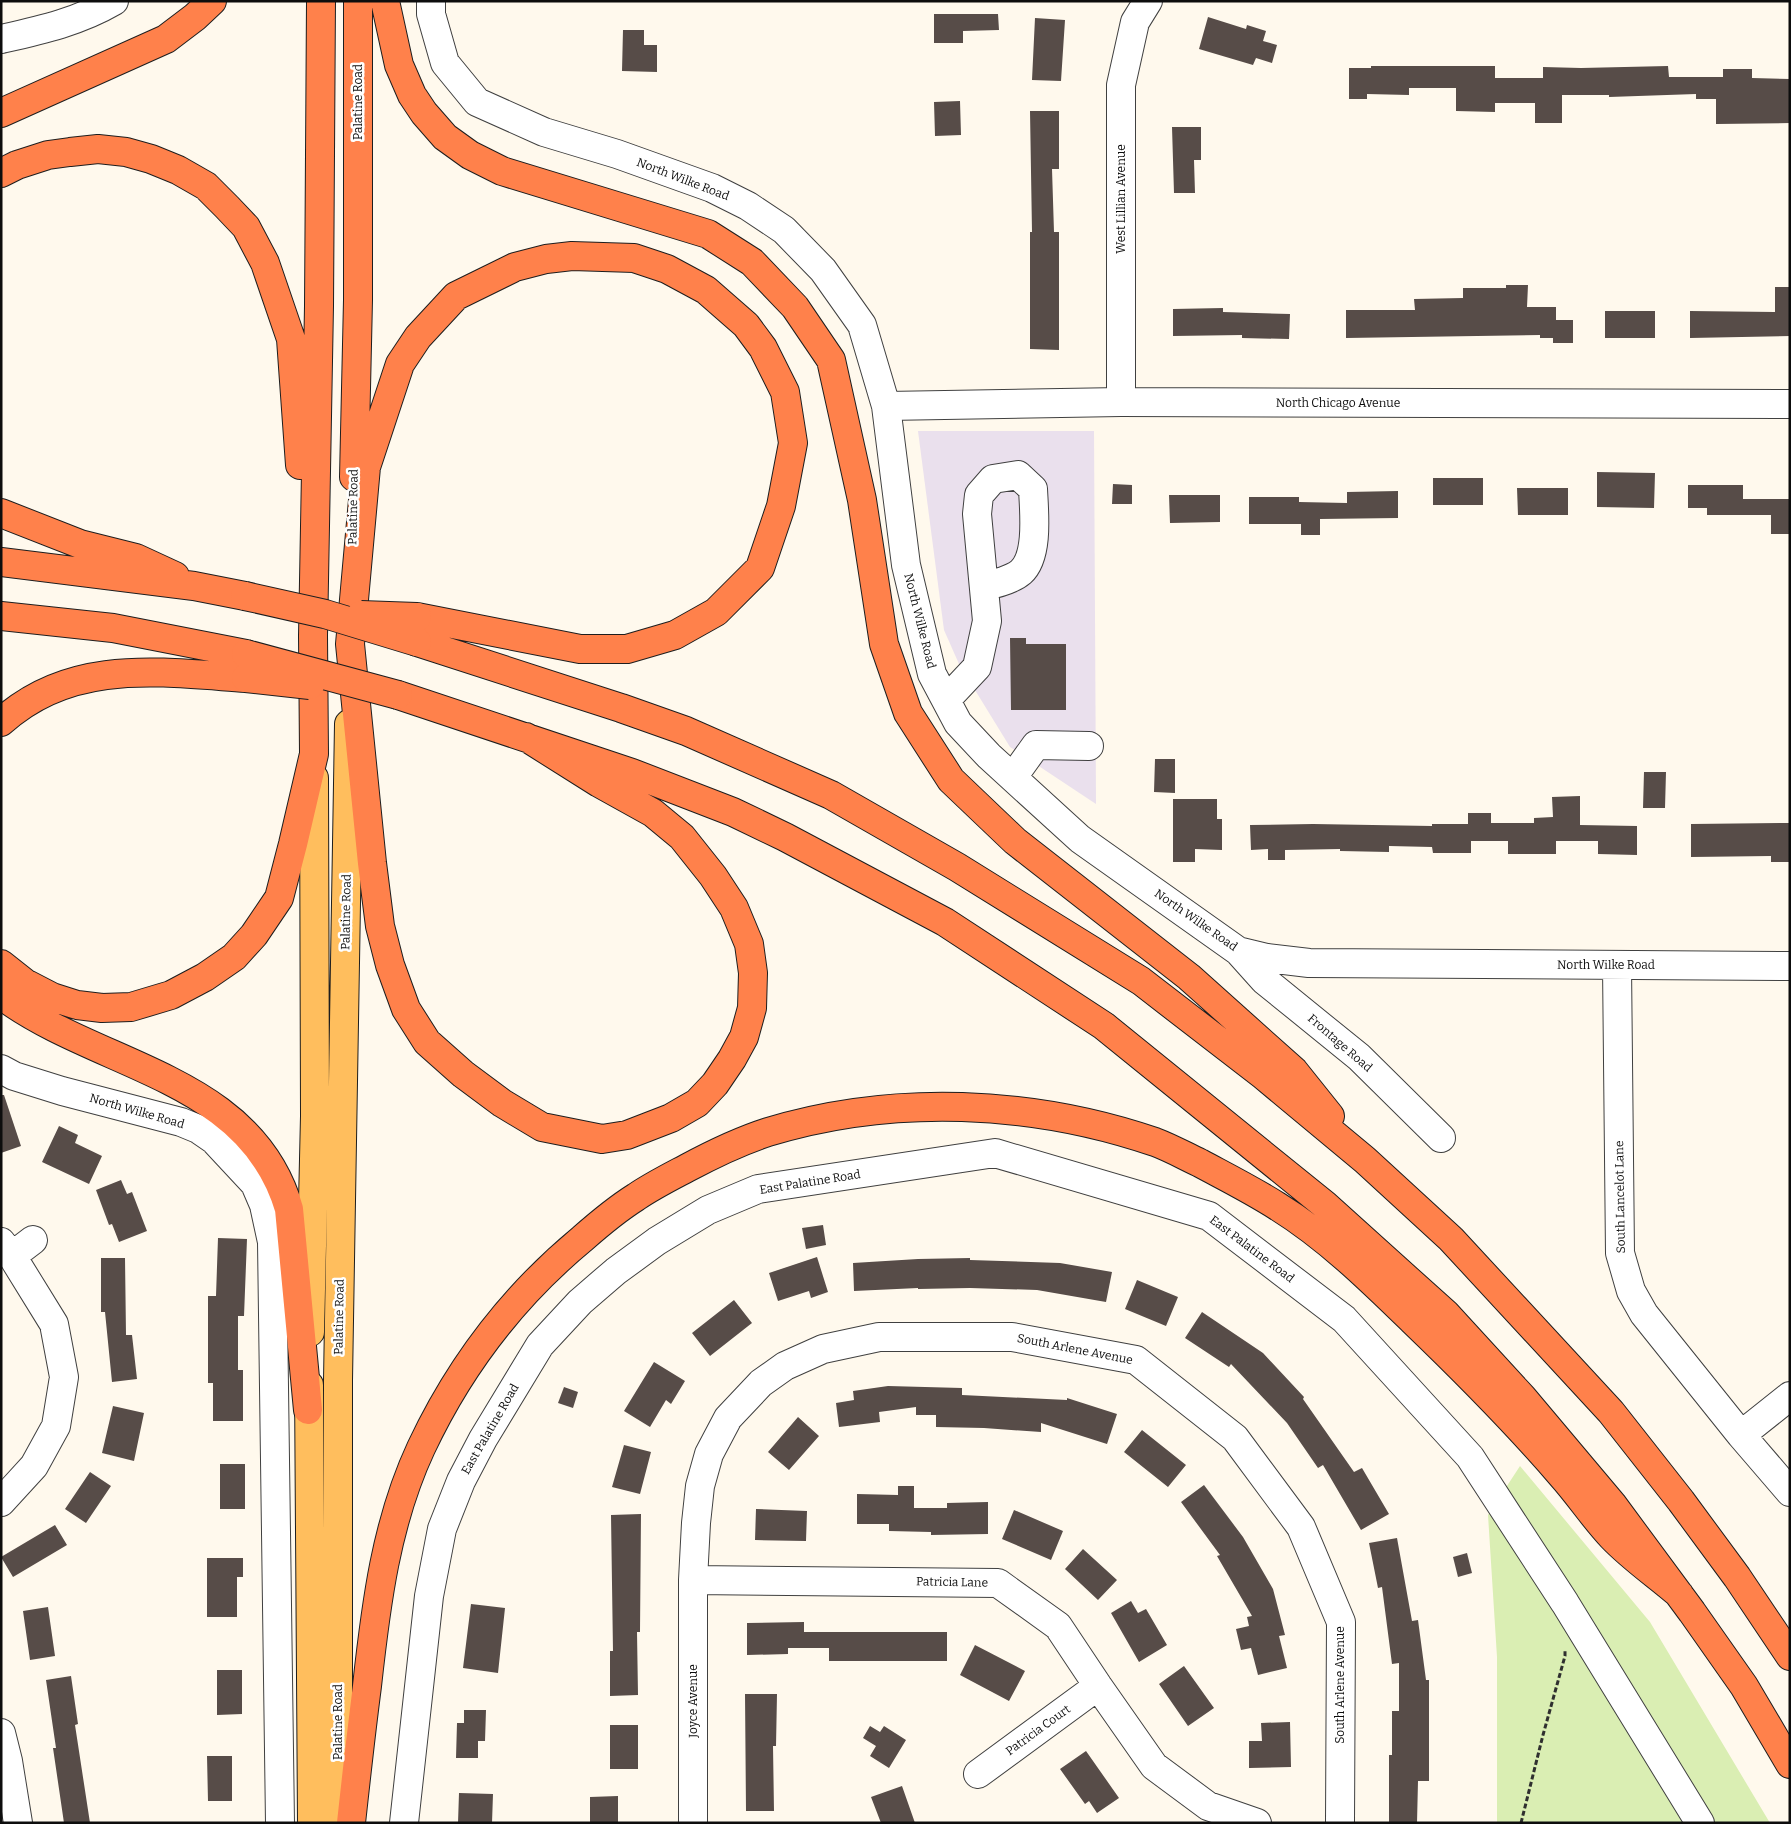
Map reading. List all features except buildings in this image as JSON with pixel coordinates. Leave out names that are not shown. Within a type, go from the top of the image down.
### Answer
[{"type":"highway","points":[[1,114],[166,39],[188,23],[212,1]]},
{"type":"highway","points":[[1,964],[25,983],[52,997],[77,1006],[102,1008],[131,1007],[170,995],[205,977],[234,957],[254,935],[279,898],[294,844],[314,754],[319,625],[319,306],[322,1]]},
{"type":"highway","name":"Palatine Road","points":[[350,644],[358,300],[358,1]]},
{"type":"highway","points":[[385,1],[399,66],[412,95],[424,113],[445,137],[470,155],[502,172],[708,234],[752,262],[795,307],[831,360],[862,500],[884,644],[908,713],[950,780],[1015,841],[1190,977],[1294,1072],[1365,1160]]},
{"type":"highway","points":[[1,173],[17,165],[55,154],[98,149],[126,152],[152,159],[178,170],[206,186],[246,227],[264,263],[291,339],[319,625]]},
{"type":"highway","points":[[1,562],[194,586],[245,596],[319,625],[417,629],[580,649],[627,649],[675,635],[716,612],[760,568],[780,506],[793,443],[785,392],[763,348],[746,325],[706,290],[667,269],[634,258],[604,256],[546,258],[515,267],[456,296],[418,337],[400,364],[366,467],[350,644],[380,926],[390,965],[406,1010],[427,1042],[463,1074],[502,1103],[542,1127],[602,1139],[627,1135],[671,1118],[697,1103],[715,1084],[732,1059],[744,1037],[752,1008],[753,972],[749,944],[734,908],[713,876],[682,837],[652,813],[599,783],[526,737]]},
{"type":"highway","points":[[1,513],[80,544],[136,558],[194,586]]},
{"type":"highway","points":[[1,616],[113,628],[246,666],[408,698],[691,795],[785,837],[944,922],[1104,1026],[1326,1205],[1446,1314],[1523,1398],[1601,1491],[1679,1594],[1744,1686],[1790,1764]]},
{"type":"highway","points":[[417,629],[621,708],[686,731],[831,795],[957,867],[1141,981],[1264,1076],[1365,1160],[1451,1239],[1611,1412],[1681,1501],[1737,1577],[1790,1656]]},
{"type":"highway","points":[[1,722],[48,690],[72,681],[98,675],[246,666]]},
{"type":"highway","points":[[1,995],[34,1017],[181,1086],[224,1113],[251,1138],[275,1173],[283,1189],[289,1209],[308,1410]]},
{"type":"highway","points":[[351,1823],[375,1615],[391,1532],[402,1493],[437,1414],[477,1349],[509,1310],[550,1266],[603,1221],[635,1197],[718,1151],[768,1132],[871,1111],[916,1107],[1003,1109],[1074,1119],[1159,1143],[1238,1183],[1280,1207],[1316,1233],[1369,1277],[1508,1416],[1563,1477],[1613,1538],[1679,1594]]},
{"type":"main road","name":"Palatine Road","points":[[338,1823],[338,1380],[350,644]]},
{"type":"main road","points":[[312,1823],[308,1410],[315,1116],[314,754]]},
{"type":"street","points":[[1,39],[51,28],[76,20],[114,1]]},
{"type":"street","name":"North Wilke Road","points":[[431,1],[431,14],[445,63],[477,102],[544,132],[617,154],[712,188],[748,206],[784,230],[823,270],[862,325],[886,406],[906,565],[932,674],[958,723],[989,756],[1080,839],[1238,950],[1267,958],[1309,963],[1790,966]]},
{"type":"street","name":"West Lillian Avenue","points":[[1120,402],[1120,85],[1135,22],[1148,1]]},
{"type":"street","name":"North Chicago Avenue","points":[[886,406],[1120,402],[1790,404]]},
{"type":"street","points":[[946,700],[977,667],[987,621],[984,586]]},
{"type":"street","points":[[1013,777],[1036,745],[1089,746]]},
{"type":"street","name":"Frontage Road","points":[[1238,950],[1264,980],[1359,1057],[1441,1138]]},
{"type":"street","name":"South Lancelot Lane","points":[[1617,964],[1620,1253],[1631,1291],[1644,1314],[1741,1435],[1790,1492]]},
{"type":"street","name":"North Wilke Road","points":[[1,1069],[14,1076],[62,1091],[154,1114],[198,1129],[214,1140],[255,1184],[264,1205],[272,1242],[280,1823]]},
{"type":"street","name":"East Palatine Road","points":[[404,1823],[429,1596],[442,1530],[461,1481],[482,1439],[540,1345],[580,1302],[616,1271],[657,1241],[708,1210],[758,1189],[995,1153],[1210,1216],[1344,1319],[1470,1457],[1565,1603],[1700,1823]]},
{"type":"street","points":[[1,1502],[34,1466],[56,1426],[64,1377],[54,1324],[15,1246]]},
{"type":"street","name":"South Arlene Avenue","points":[[693,1580],[700,1486],[709,1454],[728,1418],[761,1383],[785,1366],[823,1350],[879,1337],[1012,1337],[1136,1360],[1235,1438],[1301,1527],[1341,1622],[1340,1823]]},
{"type":"street","points":[[1741,1435],[1790,1396]]},
{"type":"street","name":"Patricia Lane","points":[[693,1580],[998,1583],[1058,1626],[1154,1766],[1208,1806],[1257,1823]]},
{"type":"street","name":"Joyce Avenue","points":[[693,1580],[693,1823]]},
{"type":"street","name":"Patricia Court","points":[[978,1774],[1098,1686]]},
{"type":"street","points":[[1,1734],[8,1761],[18,1823]]},
{"type":"path","points":[[1521,1823],[1565,1656],[1565,1647]]},
{"type":"shaded area","points":[[918,431],[1094,431],[1096,804],[1010,747],[959,664],[944,630]]},
{"type":"green space","points":[[1520,1466],[1650,1622],[1770,1823],[1497,1823],[1497,1657],[1488,1515]]}]
